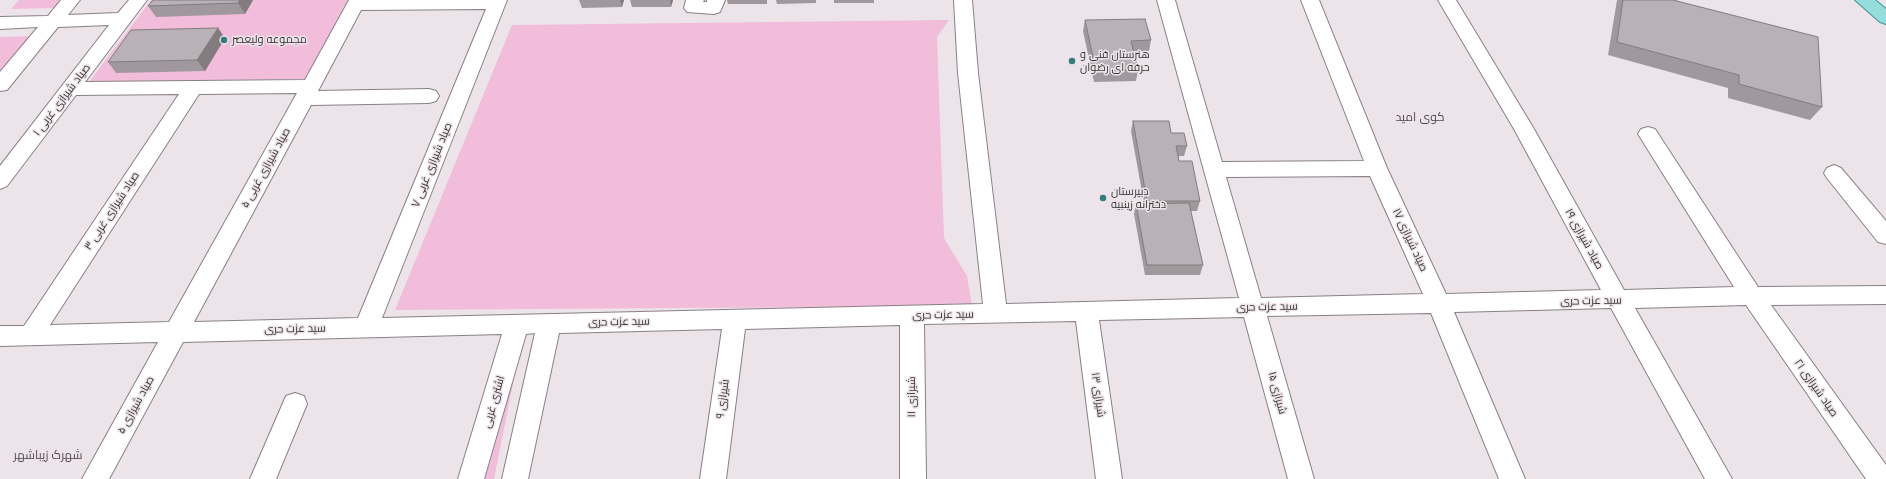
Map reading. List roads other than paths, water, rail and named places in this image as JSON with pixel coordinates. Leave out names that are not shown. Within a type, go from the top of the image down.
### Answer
[{"type":"main road","points":[[1864,0],[1886,18]]},
{"type":"street","points":[[0,85],[71,0]]},
{"type":"street","name":"صیاد شیرازی غربی ۱","points":[[0,181],[138,0]]},
{"type":"street","points":[[695,0],[693,8],[714,8],[716,0]]},
{"type":"street","points":[[963,0],[967,64],[996,314]]},
{"type":"street","name":"شیرازی ۱۵","points":[[1166,0],[1301,479]]},
{"type":"street","name":"صیاد شیرازی ۱۷","points":[[1310,0],[1377,168],[1439,304],[1512,479]]},
{"type":"street","name":"صیاد شیرازی ۱۹","points":[[1447,0],[1524,129],[1719,479]]},
{"type":"street","points":[[357,2],[498,1]]},
{"type":"street","name":"صیاد شیرازی غربی ۷","points":[[366,328],[498,1]]},
{"type":"street","name":"صیاد شیرازی غربی ۵","points":[[176,331],[357,2]]},
{"type":"street","points":[[0,23],[124,19]]},
{"type":"street","points":[[70,89],[193,88],[429,96]]},
{"type":"street","name":"صیاد شیرازی غربی ۳","points":[[31,335],[193,88]]},
{"type":"street","name":"صیاد شیرازی ۲۱","points":[[1648,134],[1752,296],[1881,479]]},
{"type":"street","points":[[1215,170],[1377,168]]},
{"type":"street","points":[[1834,173],[1886,236]]},
{"type":"street","name":"سید عزت حری","points":[[0,336],[1886,294]]},
{"type":"street","name":"شیرازی ۱۳","points":[[1086,311],[1109,479]]},
{"type":"street","name":"شیرازی ۱۱","points":[[912,315],[913,479]]},
{"type":"street","name":"شیرازی ۹","points":[[713,479],[735,319]]},
{"type":"street","name":"اشتری غربی","points":[[471,479],[517,324]]},
{"type":"street","points":[[515,479],[549,324]]},
{"type":"street","name":"صیاد شیرازی ۵","points":[[95,479],[176,331]]},
{"type":"street","points":[[506,360],[518,354],[527,353],[535,355],[540,362]]},
{"type":"street","points":[[263,479],[295,404]]},
{"type":"place","name":"مجموعه ولیعصر","points":[[224,40]]},
{"type":"place","name":"هنرستان فنی و حرفه ای رضوان","points":[[1072,61]]},
{"type":"place","name":"دبیرستان دخترانه زینبیه","points":[[1103,198]]},
{"type":"district","name":"کوی امید","points":[[1420,118]]},
{"type":"district","name":"شهرک زیباشهر","points":[[48,456]]}]
